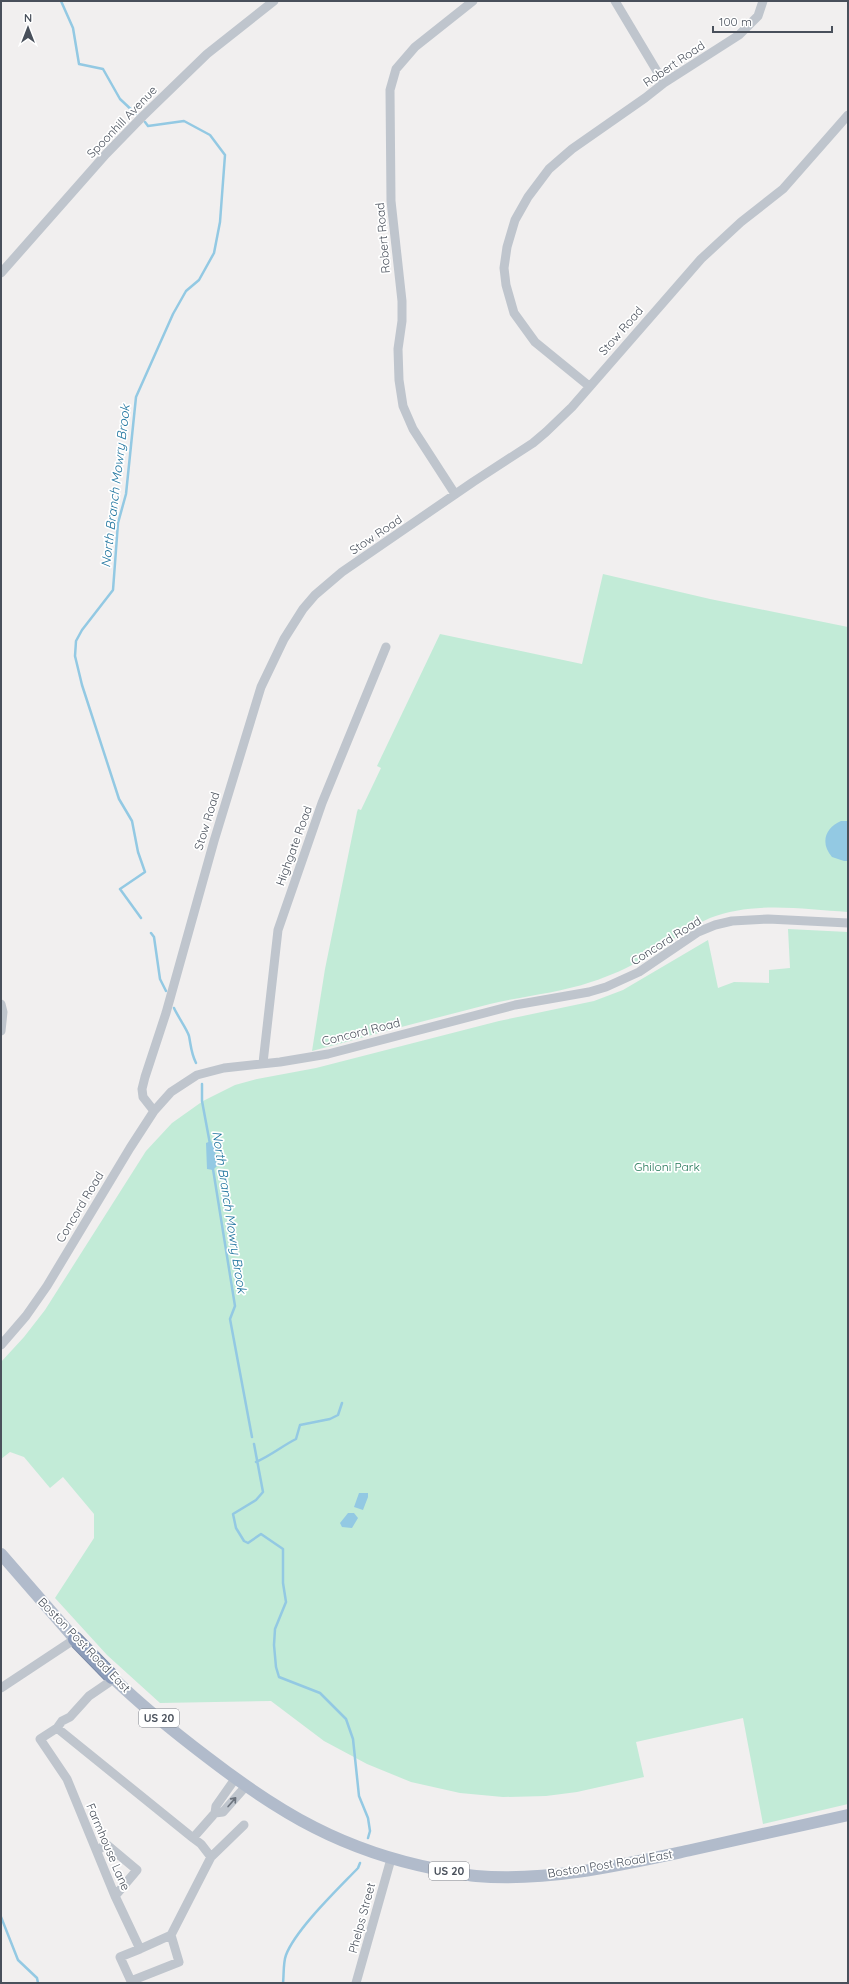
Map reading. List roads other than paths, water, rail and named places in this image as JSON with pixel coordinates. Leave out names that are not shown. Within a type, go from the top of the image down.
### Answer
[{"type":"highway","name":"Boston Post Road East","points":[[75,1639],[112,1677]]},
{"type":"main road","name":"Boston Post Road East","points":[[1,1554],[75,1639]]},
{"type":"main road","name":"Boston Post Road East","points":[[112,1677],[176,1733],[235,1779],[290,1816],[355,1847],[391,1859],[474,1876],[523,1876],[565,1873],[651,1858],[848,1815]]},
{"type":"street","name":"Spoonhill Avenue","points":[[1,273],[106,154],[143,116],[207,54],[274,1]]},
{"type":"street","name":"Robert Road","points":[[455,494],[413,429],[403,406],[398,380],[398,349],[402,321],[402,301],[391,201],[390,90],[396,69],[415,47],[473,1]]},
{"type":"street","points":[[615,1],[664,83]]},
{"type":"street","name":"Robert Road","points":[[589,386],[535,342],[514,313],[506,285],[504,268],[507,247],[515,220],[528,197],[549,169],[572,149],[664,83],[739,36],[758,16],[763,1]]},
{"type":"street","name":"Stow Road","points":[[154,1111],[143,1097],[142,1089],[166,1013],[184,944],[250,721],[273,660],[303,609],[328,583],[455,494],[533,443],[559,420],[705,254],[741,222],[783,189],[848,115]]},
{"type":"street","name":"Highgate Road","points":[[263,1063],[278,930],[322,803],[386,647]]},
{"type":"street","name":"Concord Road","points":[[1,1346],[26,1316],[47,1286],[154,1111],[171,1092],[197,1075],[224,1068],[280,1062],[328,1054],[515,1005],[589,992],[606,987],[639,972],[698,932],[714,925],[732,921],[768,919],[848,923]]},
{"type":"street","points":[[1,1004],[3,1012],[1,1031]]},
{"type":"street","points":[[1,1688],[75,1639]]},
{"type":"street","points":[[112,1677],[108,1683],[89,1696],[70,1718],[62,1721],[57,1728],[201,1844],[211,1857]]},
{"type":"street","name":"Farmhouse Lane","points":[[57,1728],[40,1739],[67,1780],[140,1949]]},
{"type":"street","points":[[193,1838],[215,1813],[216,1806],[235,1779]]},
{"type":"street","points":[[215,1813],[223,1812],[246,1786]]},
{"type":"street","points":[[171,1935],[179,1962],[130,1981],[120,1957],[171,1935],[211,1857],[244,1825]]},
{"type":"street","points":[[97,1851],[106,1844],[137,1870],[116,1896]]},
{"type":"street","name":"Phelps Street","points":[[356,1983],[391,1859]]},
{"type":"water","points":[[841,821],[848,821],[848,861],[832,857],[828,852],[825,841],[831,828]]},
{"type":"water","points":[[211,1141],[215,1149],[217,1166],[213,1170],[207,1169],[206,1143]]},
{"type":"water","points":[[359,1493],[368,1493],[363,1510],[354,1507]]},
{"type":"water","points":[[348,1513],[354,1513],[358,1518],[352,1528],[342,1527],[340,1523]]},
{"type":"waterway","name":"North Branch Mowry Brook","points":[[61,1],[73,28],[79,64],[103,69],[120,99],[136,114]]},
{"type":"waterway","name":"North Branch Mowry Brook","points":[[141,918],[120,889],[145,872],[138,852],[132,821],[119,799],[82,685],[75,656],[76,641],[82,630],[113,590],[118,523],[126,494],[136,397],[173,314],[186,291],[199,280],[214,253],[220,222],[225,155],[210,135],[184,121],[148,126],[145,122]]},
{"type":"waterway","name":"North Branch Mowry Brook","points":[[151,933],[154,937],[160,979],[166,991]]},
{"type":"waterway","name":"North Branch Mowry Brook","points":[[174,1008],[189,1036],[192,1053],[196,1063]]},
{"type":"waterway","name":"North Branch Mowry Brook","points":[[202,1084],[202,1101],[210,1144]]},
{"type":"waterway","name":"North Branch Mowry Brook","points":[[213,1169],[235,1306],[230,1319],[252,1437]]},
{"type":"waterway","points":[[256,1462],[296,1439],[300,1425],[330,1419],[338,1415],[342,1403]]},
{"type":"waterway","name":"North Branch Mowry Brook","points":[[254,1444],[263,1492],[256,1500],[233,1514],[236,1528],[244,1541],[248,1543],[261,1534],[283,1549],[283,1583],[286,1602],[275,1629],[274,1645],[276,1667],[279,1677],[320,1693],[346,1719],[353,1739],[359,1796],[368,1818],[370,1831],[368,1838]]},
{"type":"waterway","name":"North Branch Mowry Brook","points":[[283,1983],[285,1958],[291,1945],[308,1922],[358,1868],[360,1863]]},
{"type":"waterway","points":[[1,1917],[18,1960],[37,1978],[38,1983]]},
{"type":"park label","name":"Ghiloni Park","points":[[667,1167]]}]
